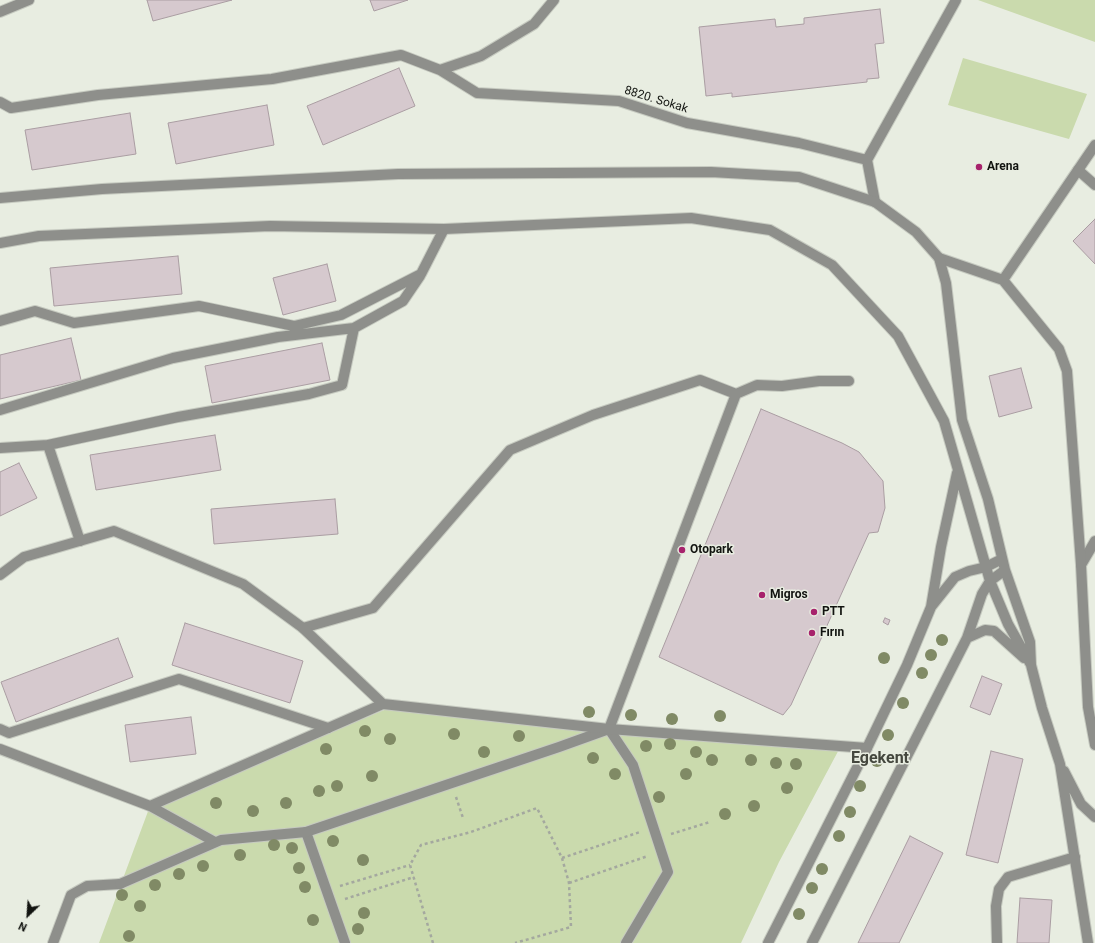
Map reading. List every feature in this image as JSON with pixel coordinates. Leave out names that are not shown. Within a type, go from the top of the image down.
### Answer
[{"type":"street","points":[[0,12],[29,0]]},
{"type":"street","points":[[440,70],[481,56],[534,24],[554,0]]},
{"type":"street","points":[[875,202],[867,160],[956,0]]},
{"type":"street","name":"8820. Sokak","points":[[0,102],[11,108],[98,94],[272,79],[401,55],[440,70],[477,93],[619,101],[687,123],[799,143],[867,160]]},
{"type":"street","points":[[1003,280],[1095,145]]},
{"type":"street","points":[[1078,170],[1095,185]]},
{"type":"street","points":[[0,198],[102,189],[398,174],[711,172],[799,177],[875,202],[916,232],[939,258],[946,283],[962,420],[988,499],[1005,570],[1016,597],[1030,642],[1031,665],[1042,708],[1060,764],[1088,943]]},
{"type":"street","points":[[0,243],[38,236],[270,226],[444,228],[691,218],[770,230],[832,265],[898,336],[944,421],[990,581],[1008,624],[1031,665]]},
{"type":"street","points":[[0,410],[173,358],[278,337],[354,328],[403,301],[421,274],[444,228]]},
{"type":"street","points":[[939,258],[1003,280],[1058,349],[1067,371],[1095,746]]},
{"type":"street","points":[[0,321],[35,312],[74,323],[199,306],[294,326],[340,315],[421,274]]},
{"type":"street","points":[[0,448],[48,445],[178,417],[309,394],[342,385],[354,328]]},
{"type":"street","points":[[303,628],[373,608],[510,450],[593,415],[700,380],[736,394],[757,385],[782,386],[819,381],[849,381]]},
{"type":"street","points":[[53,943],[71,895],[87,886],[120,884],[221,840],[306,832],[451,784],[609,729],[736,394]]},
{"type":"street","points":[[48,445],[80,540]]},
{"type":"street","points":[[768,943],[867,748],[907,665],[931,607],[941,547],[958,471]]},
{"type":"street","points":[[0,575],[24,557],[114,531],[244,584],[303,628],[383,704]]},
{"type":"street","points":[[1081,565],[1095,541]]},
{"type":"street","points":[[931,607],[955,577],[969,571],[986,567],[1002,559]]},
{"type":"street","points":[[812,943],[967,638],[982,594],[990,581],[1005,570]]},
{"type":"street","points":[[967,638],[985,630],[994,631],[1031,665]]},
{"type":"street","points":[[0,729],[9,733],[179,679],[328,728]]},
{"type":"street","points":[[150,806],[383,704],[609,729],[867,748]]},
{"type":"street","points":[[609,729],[633,766],[668,872],[626,943]]},
{"type":"street","points":[[0,749],[150,806],[215,842]]},
{"type":"street","points":[[1060,764],[1082,804],[1095,817]]},
{"type":"street","points":[[306,832],[345,943]]},
{"type":"street","points":[[997,943],[996,906],[999,889],[1008,877],[1075,857]]},
{"type":"path","points":[[451,784],[463,818]]},
{"type":"path","points":[[326,890],[410,865],[421,845],[471,832],[537,808],[562,858],[569,883],[571,927],[516,943]]},
{"type":"path","points":[[657,838],[710,822]]},
{"type":"path","points":[[562,858],[654,828]]},
{"type":"path","points":[[569,883],[661,851]]},
{"type":"path","points":[[410,865],[433,943]]},
{"type":"path","points":[[331,903],[414,877]]},
{"type":"green space","points":[[978,0],[1095,0],[1095,42]]},
{"type":"green space","points":[[963,58],[1087,94],[1069,139],[948,105]]},
{"type":"green space","points":[[394,706],[644,734],[843,742],[779,862],[741,943],[99,943],[150,806]]},
{"type":"building","points":[[147,0],[232,0],[153,21]]},
{"type":"building","points":[[370,0],[408,0],[374,11]]},
{"type":"building","points":[[880,9],[884,43],[875,44],[879,78],[867,79],[867,82],[732,97],[732,93],[706,96],[699,27],[775,19],[776,27],[804,24],[804,18]]},
{"type":"building","points":[[399,68],[415,106],[323,145],[307,106]]},
{"type":"building","points":[[267,105],[274,145],[176,164],[168,123]]},
{"type":"building","points":[[130,113],[136,154],[32,170],[25,130]]},
{"type":"building","points":[[1095,219],[1095,264],[1073,241]]},
{"type":"building","points":[[178,256],[182,294],[54,306],[50,268]]},
{"type":"building","points":[[327,264],[336,301],[283,315],[273,278]]},
{"type":"building","points":[[71,338],[81,380],[0,399],[0,355]]},
{"type":"building","points":[[322,343],[330,380],[212,403],[205,366]]},
{"type":"building","points":[[1021,368],[1032,408],[999,417],[989,376]]},
{"type":"building","name":"Migros","points":[[761,409],[842,443],[859,452],[883,481],[885,508],[878,532],[869,533],[791,705],[783,715],[659,657]]},
{"type":"building","points":[[215,435],[221,470],[96,490],[90,455]]},
{"type":"building","points":[[19,463],[37,498],[0,516],[0,472]]},
{"type":"building","points":[[335,499],[338,534],[214,544],[211,509]]},
{"type":"building","points":[[885,618],[890,620],[888,625],[883,622]]},
{"type":"building","points":[[185,623],[303,661],[290,703],[172,665]]},
{"type":"building","points":[[118,638],[133,677],[16,722],[1,682]]},
{"type":"building","points":[[982,676],[1002,684],[990,715],[970,707]]},
{"type":"building","points":[[191,717],[196,754],[130,762],[125,725]]},
{"type":"building","points":[[991,751],[1023,759],[998,863],[966,855]]},
{"type":"building","points":[[910,836],[943,853],[899,943],[858,943]]},
{"type":"building","points":[[1020,898],[1052,900],[1049,943],[1017,943]]},
{"type":"place","name":"Arena","points":[[979,167]]},
{"type":"place","name":"Otopark","points":[[682,550]]},
{"type":"place","name":"Migros","points":[[762,595]]},
{"type":"place","name":"PTT","points":[[814,612]]},
{"type":"place","name":"Fırın","points":[[812,633]]},
{"type":"district","name":"Egekent","points":[[880,759]]}]
